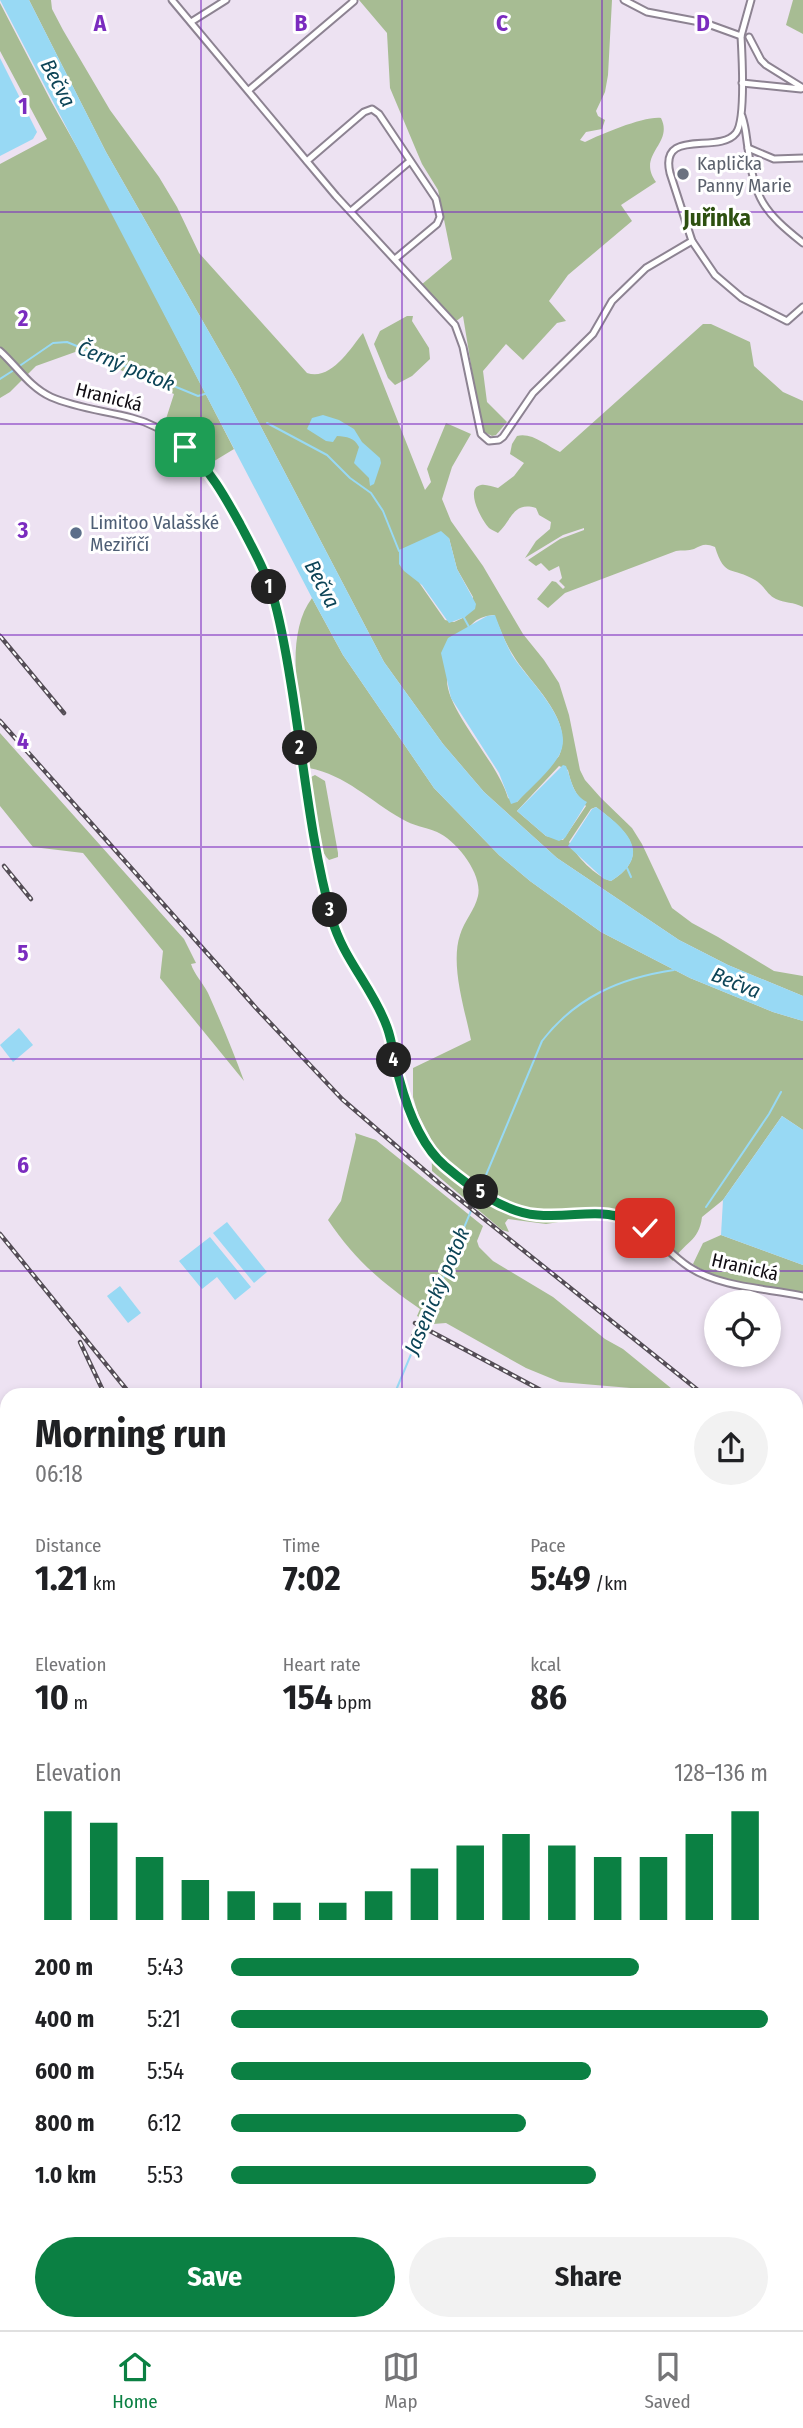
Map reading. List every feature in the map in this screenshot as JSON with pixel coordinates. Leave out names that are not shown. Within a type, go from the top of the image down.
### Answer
[{"type":"street","points":[[173,0],[307,161],[455,325],[463,347],[481,434],[485,439],[494,441],[503,437],[533,393],[593,334],[612,301],[632,281],[646,268],[692,241]]},
{"type":"street","points":[[191,22],[226,0]]},
{"type":"street","points":[[249,90],[355,1],[353,0]]},
{"type":"street","points":[[624,0],[647,12],[705,23],[741,36]]},
{"type":"street","points":[[751,0],[741,36],[739,129],[729,140],[687,144],[677,148],[670,156],[668,164],[692,241],[715,275],[742,298],[787,321],[803,307]]},
{"type":"street","points":[[749,37],[766,65],[803,88]]},
{"type":"street","points":[[742,83],[803,88]]},
{"type":"street","points":[[307,161],[365,111],[371,109],[379,114],[436,199],[440,217],[436,225],[395,259]]},
{"type":"street","points":[[741,116],[747,129],[756,187],[765,208],[803,243]]},
{"type":"street","points":[[748,148],[774,159],[803,158]]},
{"type":"street","points":[[351,211],[410,161]]},
{"type":"street","name":"Hranická","points":[[0,351],[34,386],[56,399],[136,418],[158,428],[196,457],[220,487],[273,596],[289,672],[319,859],[338,936],[384,1020],[402,1090],[424,1140],[444,1166],[510,1209],[551,1216],[589,1213],[615,1215],[645,1228],[678,1258],[700,1273],[735,1284],[803,1296]]},
{"type":"green space","points":[[29,0],[51,0],[52,9],[63,30],[110,110],[159,177],[199,253],[307,373],[316,374],[332,368],[363,333],[425,490],[431,482],[427,469],[446,423],[471,434],[452,467],[442,499],[451,521],[483,566],[523,634],[559,683],[569,715],[580,770],[585,780],[632,828],[672,908],[692,923],[774,971],[803,976],[803,996],[728,965],[679,940],[557,858],[484,792],[443,744],[384,662],[237,381],[106,152]],"holes":[[[449,538],[457,569],[473,597],[465,617],[454,622],[445,620],[418,581]],[[494,615],[510,650],[548,702],[561,729],[559,756],[517,802],[508,798],[449,692],[448,671],[469,628],[481,618]],[[559,766],[568,770],[574,790],[586,806],[563,840],[546,836],[517,811]],[[596,807],[617,824],[625,833],[633,852],[624,871],[611,881],[587,865],[569,842],[591,809]]]},
{"type":"green space","points":[[359,0],[612,0],[608,75],[605,92],[596,111],[598,116],[605,120],[602,129],[586,132],[580,140],[585,142],[612,130],[654,118],[661,118],[664,127],[650,164],[656,182],[621,205],[632,221],[568,275],[549,301],[566,321],[557,323],[523,360],[506,344],[483,371],[487,402],[507,422],[496,435],[484,432],[481,426],[463,316],[455,322],[421,285],[452,259],[438,190],[422,164],[390,88],[387,33]]},
{"type":"green space","points":[[793,0],[803,0],[803,34],[786,25]]},
{"type":"green space","points":[[0,3],[96,181],[234,449],[211,463],[165,422],[174,394],[78,351],[36,366],[10,392],[0,398],[0,164],[47,139],[0,51]]},
{"type":"green space","points":[[407,316],[413,316],[412,321],[429,348],[430,359],[412,376],[395,385],[388,378],[374,344],[380,331]]},
{"type":"green space","points":[[703,324],[711,324],[750,342],[754,366],[783,392],[803,401],[803,607],[776,599],[755,580],[726,568],[715,547],[706,545],[692,550],[676,551],[565,593],[548,608],[537,599],[552,581],[563,589],[565,587],[559,581],[562,578],[559,566],[549,571],[541,563],[536,566],[528,560],[560,539],[584,528],[563,535],[525,558],[536,541],[550,529],[551,522],[539,515],[536,508],[522,507],[498,533],[489,528],[482,519],[474,498],[476,487],[483,485],[498,488],[514,476],[524,463],[510,454],[517,436],[534,438],[560,452]]},
{"type":"green space","points":[[312,598],[343,655],[434,788],[499,855],[601,932],[690,978],[773,1012],[803,1021],[803,1130],[782,1116],[723,1200],[702,1217],[698,1232],[673,1261],[636,1228],[614,1220],[590,1217],[546,1224],[508,1219],[505,1223],[509,1232],[502,1230],[432,1171],[431,1139],[418,1114],[413,1097],[413,1068],[471,1040],[460,988],[457,947],[464,925],[477,901],[478,887],[472,868],[460,850],[444,836],[406,821],[335,776],[309,768],[296,680],[296,657],[297,635]]},
{"type":"green space","points":[[0,733],[184,939],[196,963],[191,964],[192,968],[208,993],[244,1081],[160,978],[163,951],[83,853],[33,847],[0,806]]},
{"type":"green space","points":[[315,775],[325,781],[338,853],[338,857],[329,860],[320,845],[315,822],[309,778]]},
{"type":"green space","points":[[355,1133],[376,1140],[483,1226],[477,1241],[479,1247],[493,1261],[553,1297],[671,1388],[630,1388],[560,1382],[526,1368],[446,1323],[433,1324],[417,1316],[420,1309],[370,1269],[348,1247],[328,1220],[341,1201]]},
{"type":"green space","points":[[721,1235],[803,1265],[803,1294],[732,1281],[693,1264],[703,1243]]},
{"type":"water","name":"Bečva","points":[[0,0],[29,0],[106,152],[237,381],[384,662],[443,744],[484,792],[557,858],[679,940],[728,965],[803,996],[803,1021],[773,1012],[690,978],[601,932],[499,855],[434,788],[343,655]]},
{"type":"water","points":[[0,58],[37,132],[33,139],[0,156]]},
{"type":"water","points":[[323,415],[354,429],[362,442],[380,458],[374,484],[370,486],[369,478],[354,463],[359,447],[355,441],[337,436],[333,442],[326,441],[307,429],[312,418]]},
{"type":"water","points":[[441,531],[449,538],[457,569],[476,604],[475,609],[465,617],[449,623],[422,585],[399,564],[399,550]]},
{"type":"water","points":[[495,615],[512,655],[554,711],[563,736],[562,748],[555,762],[517,802],[511,804],[499,773],[451,698],[441,653],[448,638],[487,616]]},
{"type":"water","points":[[563,765],[566,766],[575,791],[587,802],[565,838],[559,841],[546,836],[517,811]]},
{"type":"water","points":[[596,807],[617,824],[631,842],[631,861],[624,871],[611,881],[604,879],[568,846]]},
{"type":"water","points":[[19,1028],[33,1045],[13,1062],[0,1045]]},
{"type":"water","points":[[782,1116],[803,1130],[803,1265],[721,1235],[723,1200]]},
{"type":"water","points":[[227,1222],[267,1272],[254,1283],[213,1233]]},
{"type":"water","points":[[210,1237],[251,1287],[235,1300],[217,1277],[202,1289],[179,1261]]},
{"type":"water","points":[[120,1286],[141,1313],[128,1323],[107,1296]]},
{"type":"waterway","name":"Černý potok","points":[[18,367],[53,343],[67,342],[198,396],[208,393]]},
{"type":"waterway","name":"Černý potok","points":[[0,379],[14,370]]},
{"type":"waterway","points":[[267,423],[327,455],[350,478],[371,493],[383,511],[399,551]]},
{"type":"waterway","points":[[463,616],[469,627]]},
{"type":"waterway","points":[[627,868],[631,877]]},
{"type":"waterway","name":"Jasenický potok","points":[[397,1388],[542,1041],[569,1012],[600,992],[635,978],[674,970]]},
{"type":"waterway","points":[[706,1207],[781,1092]]},
{"type":"railway","points":[[0,636],[64,713]]},
{"type":"railway","points":[[0,721],[256,1008],[342,1099],[438,1182],[695,1388]]},
{"type":"railway","points":[[4,866],[31,899]]},
{"type":"railway","points":[[0,1234],[125,1388]]},
{"type":"railway","points":[[415,1323],[537,1388]]},
{"type":"railway","points":[[413,1336],[421,1341]]},
{"type":"railway","points":[[80,1342],[102,1388]]},
{"type":"place","name":"Kaplička Panny Marie","points":[[683,174]]},
{"type":"place","name":"Limitoo Valašské Meziříčí","points":[[76,533]]},
{"type":"district","name":"Juřinka","points":[[717,218]]},
{"type":"route","points":[[185,447],[220,487],[273,596],[289,672],[313,831],[332,920],[348,958],[384,1020],[402,1090],[429,1148],[444,1166],[510,1209],[539,1216],[604,1213],[645,1228]]}]
